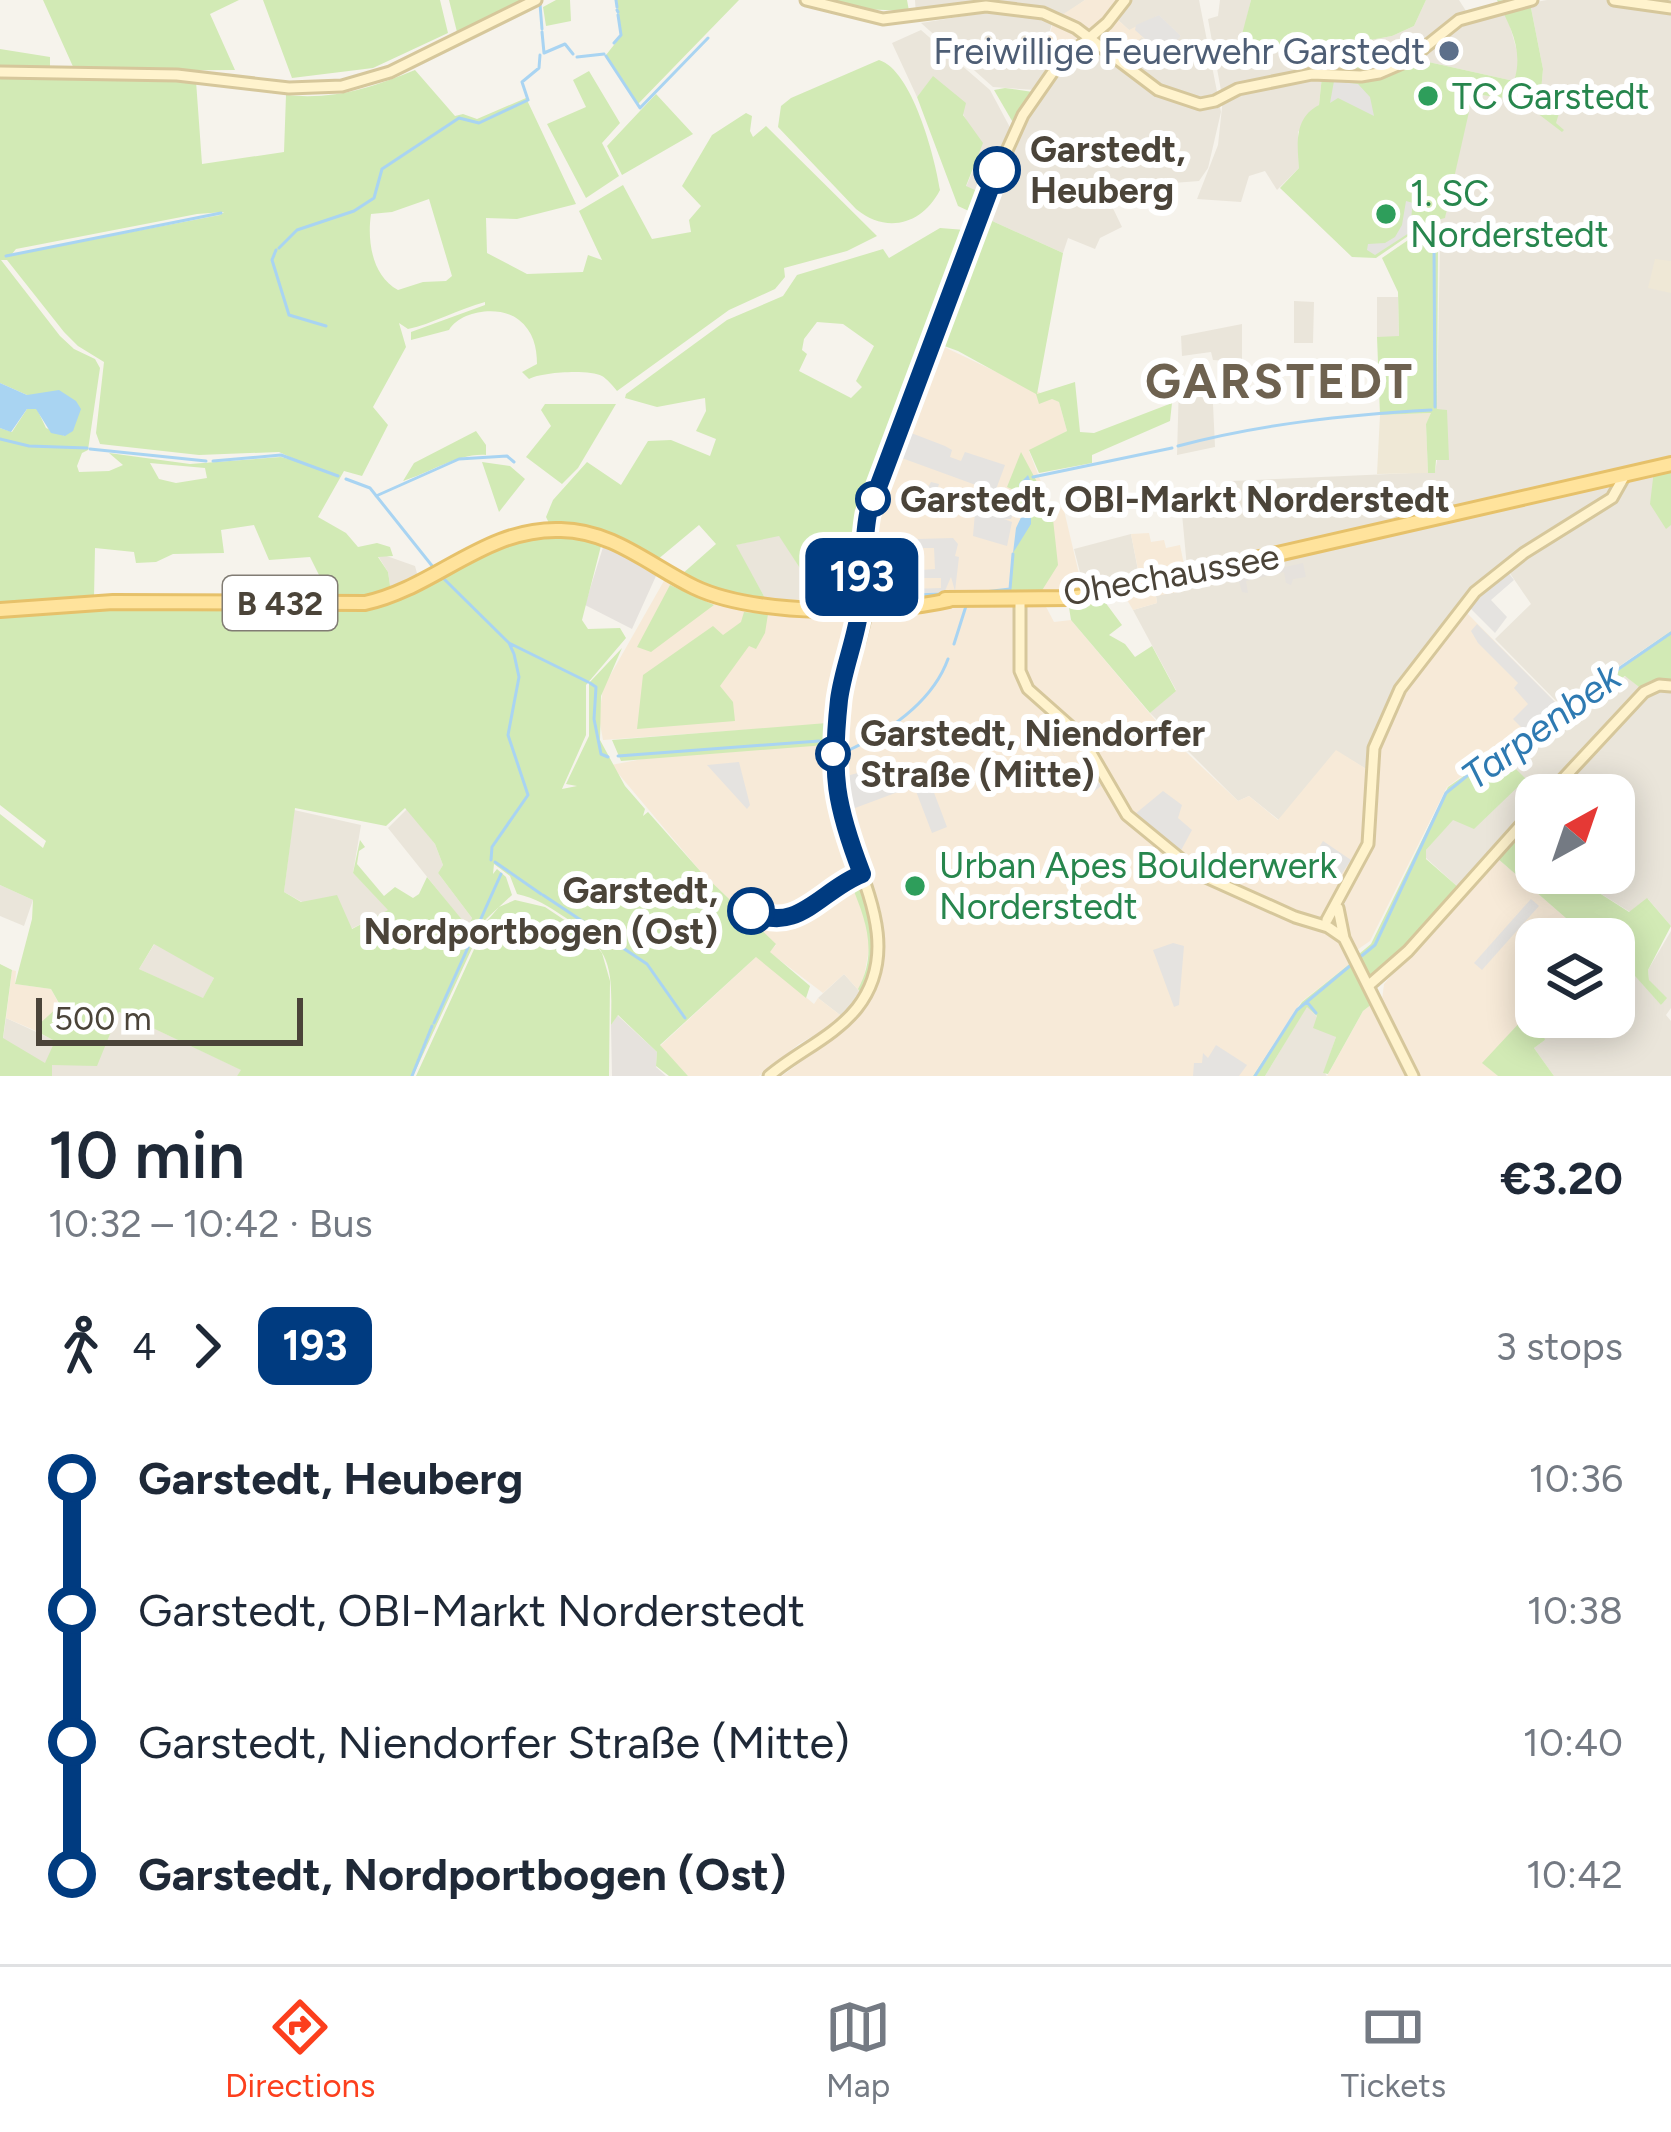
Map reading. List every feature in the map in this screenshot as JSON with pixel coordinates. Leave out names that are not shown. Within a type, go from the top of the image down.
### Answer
[{"type":"main road","name":"Ohechaussee","points":[[0,610],[112,602],[365,603],[395,594],[499,539],[526,531],[562,530],[618,542],[722,598],[864,604],[1087,596],[1671,464]]},
{"type":"street","points":[[0,72],[177,76],[289,88],[342,86],[390,72],[536,0]]},
{"type":"street","points":[[806,0],[892,20],[978,7],[1043,13],[1089,38],[1158,90],[1206,104],[1238,89],[1312,74],[1379,73],[1408,60],[1459,20],[1532,0]]},
{"type":"street","points":[[770,1076],[850,1015],[870,984],[876,963],[874,910],[836,796],[834,742],[864,604],[870,525],[888,460],[975,220],[1023,115],[1057,66],[1125,0]]},
{"type":"street","points":[[1614,0],[1671,8]]},
{"type":"street","points":[[1413,1076],[1336,924],[1338,901],[1368,844],[1374,748],[1400,688],[1475,592],[1524,553],[1612,498],[1625,475]]},
{"type":"street","points":[[1020,598],[1020,671],[1028,689],[1082,736],[1127,815],[1199,874],[1313,923],[1336,924]]},
{"type":"street","points":[[1568,774],[1644,692],[1671,686]]},
{"type":"street","points":[[1368,986],[1408,951],[1515,831]]},
{"type":"shaded area","points":[[915,0],[1085,0],[1061,17],[1024,7],[916,15]]},
{"type":"shaded area","points":[[1085,0],[1121,0],[1116,18],[1129,30],[1159,15],[1181,36],[1164,56],[1142,37],[1117,62],[1092,41],[1055,63],[1043,55],[1054,20]]},
{"type":"shaded area","points":[[1128,0],[1199,0],[1221,112],[1208,168],[1199,181],[1109,188],[1106,194],[1122,227],[1100,238],[1095,249],[1068,238],[1063,253],[990,220],[984,231],[976,227],[1029,108],[1060,69],[1092,41],[1142,37],[1164,55],[1180,37],[1130,31],[1116,18]]},
{"type":"shaded area","points":[[1220,0],[1251,0],[1241,43],[1307,55],[1319,50],[1342,54],[1340,72],[1222,96],[1208,19],[1218,16]]},
{"type":"shaded area","points":[[1426,0],[1459,0],[1466,11],[1414,53],[1363,74],[1365,41],[1414,26]]},
{"type":"shaded area","points":[[1608,0],[1671,10],[1671,631],[1561,706],[1495,639],[1531,604],[1507,569],[1469,598],[1387,705],[1371,743],[1368,770],[1336,751],[1279,820],[1249,796],[1238,801],[1150,713],[1176,690],[1133,610],[1157,603],[1156,596],[1189,589],[1181,503],[1231,499],[1232,481],[1435,472],[1446,410],[1437,410],[1440,246],[1432,244],[1428,233],[1431,221],[1445,217],[1472,94],[1520,100],[1556,123],[1541,91],[1543,69],[1530,3]]},
{"type":"shaded area","points":[[1501,9],[1506,12],[1520,62],[1514,81],[1415,59],[1456,23]]},
{"type":"shaded area","points":[[1002,10],[1053,20],[1043,54],[1055,63],[1035,90],[993,87],[921,23]]},
{"type":"shaded area","points":[[1159,15],[1181,36],[1164,56],[1135,30],[1136,25]]},
{"type":"shaded area","points":[[921,30],[990,90],[1013,133],[984,194],[966,187],[974,168],[971,129],[963,114],[933,77],[917,97],[892,43]]},
{"type":"shaded area","points":[[1322,76],[1319,105],[1298,132],[1299,168],[1277,190],[1265,171],[1249,176],[1241,202],[1197,199],[1218,145],[1223,98],[1240,90]]},
{"type":"shaded area","points":[[1334,81],[1358,84],[1370,97],[1374,116],[1338,98],[1330,103]]},
{"type":"shaded area","points":[[1406,201],[1413,203],[1409,233],[1375,255],[1367,250],[1368,244],[1395,237]]},
{"type":"shaded area","points":[[1655,259],[1671,261],[1671,293],[1648,288]]},
{"type":"shaded area","points":[[1377,297],[1398,297],[1399,337],[1377,337]]},
{"type":"shaded area","points":[[1294,301],[1314,302],[1313,343],[1294,343]]},
{"type":"shaded area","points":[[1242,324],[1242,362],[1213,360],[1211,352],[1182,356],[1181,336]]},
{"type":"shaded area","points":[[936,343],[1059,402],[1067,431],[1029,451],[1052,510],[1063,506],[1083,591],[880,595],[873,590],[872,532],[878,503]]},
{"type":"shaded area","points":[[1179,382],[1212,383],[1215,447],[1177,455]]},
{"type":"shaded area","points":[[1432,413],[1426,424],[1428,473],[1377,474],[1380,415]]},
{"type":"shaded area","points":[[906,431],[945,446],[952,450],[950,457],[961,461],[965,452],[1005,465],[995,492],[899,457]]},
{"type":"shaded area","points":[[931,482],[939,484],[932,506],[922,503],[919,513],[899,507],[905,485],[926,491]]},
{"type":"shaded area","points":[[976,501],[999,510],[1007,502],[1016,506],[1011,519],[1004,519],[1012,522],[1007,546],[973,536]]},
{"type":"shaded area","points":[[1149,533],[1151,542],[1164,540],[1166,548],[1180,545],[1189,590],[1156,596],[1157,603],[1133,610],[1123,593],[1140,580],[1131,534]]},
{"type":"shaded area","points":[[1131,534],[1140,581],[1085,592],[1074,549]]},
{"type":"shaded area","points":[[779,535],[820,599],[766,600],[735,545]]},
{"type":"shaded area","points":[[953,538],[959,557],[955,591],[951,577],[944,593],[912,594],[911,589],[941,588],[941,578],[907,578],[907,571],[935,569],[934,548],[913,548],[917,539]]},
{"type":"shaded area","points":[[604,544],[656,576],[632,629],[585,605]]},
{"type":"shaded area","points":[[381,554],[415,566],[418,577],[391,592]]},
{"type":"shaded area","points":[[1303,563],[1306,577],[1293,579],[1291,585],[1284,572],[1246,581],[1248,593],[1242,592],[1238,578]]},
{"type":"shaded area","points":[[1508,572],[1514,580],[1491,600],[1507,617],[1495,633],[1469,607]]},
{"type":"shaded area","points":[[665,579],[722,603],[852,613],[831,788],[873,928],[861,993],[844,974],[823,993],[769,952],[776,945],[701,872],[611,765],[827,724],[603,740],[599,718],[603,688]]},
{"type":"shaded area","points":[[1043,601],[1054,622],[1071,620],[1167,734],[1238,801],[1249,796],[1278,820],[1336,750],[1368,770],[1364,846],[1321,919],[1322,928],[1342,943],[1352,962],[1301,1002],[1253,1076],[782,1076],[855,1021],[871,997],[884,952],[881,911],[846,811],[839,772],[839,742],[873,615],[878,610]]},
{"type":"shaded area","points":[[1464,610],[1558,705],[1447,787],[1370,941],[1357,950],[1346,928],[1345,903],[1372,843],[1378,744],[1402,694]]},
{"type":"shaded area","points":[[1477,624],[1557,704],[1524,730],[1513,719],[1528,704],[1514,688],[1518,683],[1478,643],[1471,631]]},
{"type":"shaded area","points":[[1626,676],[1639,687],[1652,680],[1671,680],[1671,926],[1648,899],[1630,912],[1601,894],[1635,894],[1635,774],[1520,774],[1511,764],[1536,739]]},
{"type":"shaded area","points":[[1051,751],[1071,776],[1086,766],[1101,786],[1087,797],[1080,794]]},
{"type":"shaded area","points":[[739,762],[750,805],[747,809],[707,765]]},
{"type":"shaded area","points":[[865,771],[917,774],[930,782],[947,827],[932,833],[914,786],[847,811],[843,777]]},
{"type":"shaded area","points":[[1515,785],[1515,836],[1509,832],[1458,887],[1426,858],[1426,850],[1453,819]]},
{"type":"shaded area","points":[[1163,791],[1182,805],[1178,818],[1192,830],[1178,856],[1173,852],[1176,848],[1135,814]]},
{"type":"shaded area","points":[[407,809],[435,844],[443,865],[438,873],[472,918],[468,928],[388,828]]},
{"type":"shaded area","points":[[294,810],[361,825],[353,873],[389,910],[351,929],[284,892]]},
{"type":"shaded area","points":[[1323,841],[1351,860],[1337,881],[1327,880],[1308,865]]},
{"type":"shaded area","points":[[1497,858],[1515,874],[1515,894],[1538,894],[1566,918],[1515,918],[1515,1028],[1483,1063],[1498,1076],[1419,1076],[1382,1000],[1384,984]]},
{"type":"shaded area","points":[[0,885],[33,900],[24,926],[0,916]]},
{"type":"shaded area","points":[[1531,899],[1539,906],[1528,918],[1515,918],[1515,933],[1482,970],[1474,963]]},
{"type":"shaded area","points":[[1671,931],[1671,1008],[1666,1015],[1671,1021],[1671,1076],[1554,1076],[1534,1048],[1544,1038],[1635,1038],[1635,976],[1662,1005],[1648,970]]},
{"type":"shaded area","points":[[155,943],[214,978],[203,999],[139,969]]},
{"type":"shaded area","points":[[1173,943],[1184,946],[1179,1005],[1174,1007],[1153,950]]},
{"type":"shaded area","points":[[757,956],[814,1004],[818,998],[844,1018],[799,1044],[759,1076],[688,1076],[660,1046]]},
{"type":"shaded area","points":[[12,970],[16,971],[15,984],[51,989],[60,1006],[36,1031],[6,1018]]},
{"type":"shaded area","points":[[844,974],[861,993],[844,1018],[818,998]]},
{"type":"shaded area","points":[[1372,1004],[1407,1076],[1327,1076],[1363,1011]]},
{"type":"shaded area","points":[[1307,1006],[1336,1037],[1324,1072],[1327,1076],[1265,1076]]},
{"type":"shaded area","points":[[119,1012],[242,1070],[237,1076],[52,1076],[52,1064],[62,1063]]},
{"type":"shaded area","points":[[617,1015],[657,1052],[656,1067],[666,1076],[612,1076],[611,1025]]},
{"type":"shaded area","points":[[6,1018],[56,1041],[45,1064],[3,1039]]},
{"type":"shaded area","points":[[1216,1045],[1247,1065],[1239,1076],[1193,1076],[1194,1063],[1202,1063],[1203,1053],[1208,1058]]},
{"type":"green space","points":[[43,0],[239,0],[210,14],[235,70],[75,71]]},
{"type":"green space","points":[[263,0],[440,0],[448,33],[373,68],[292,78]]},
{"type":"green space","points":[[449,0],[523,0],[457,32]]},
{"type":"green space","points":[[570,0],[571,21],[546,26],[543,7]]},
{"type":"green space","points":[[617,0],[739,0],[638,104],[606,55],[621,36]]},
{"type":"green space","points":[[829,0],[907,0],[909,11],[861,9]]},
{"type":"green space","points":[[1251,0],[1426,0],[1414,26],[1365,41],[1363,74],[1340,72],[1341,54],[1319,50],[1304,58],[1240,42]]},
{"type":"green space","points":[[1497,0],[1530,3],[1543,69],[1541,91],[1564,97],[1556,123],[1564,130],[1520,100],[1473,94],[1445,218],[1414,226],[1414,232],[1376,258],[1352,257],[1280,188],[1299,168],[1299,132],[1305,117],[1319,105],[1322,76],[1354,80],[1415,59],[1514,81],[1516,49]]},
{"type":"green space","points":[[0,49],[50,57],[50,71],[0,69]]},
{"type":"green space","points":[[879,60],[891,67],[911,97],[940,190],[924,211],[902,222],[879,222],[856,209],[778,127],[781,106],[791,98]]},
{"type":"green space","points":[[415,70],[455,116],[477,119],[526,98],[576,204],[517,219],[486,218],[487,253],[527,274],[583,272],[588,255],[602,260],[579,211],[623,185],[652,239],[691,232],[689,220],[701,206],[682,186],[712,135],[746,113],[752,116],[753,137],[766,126],[877,236],[847,251],[784,268],[785,277],[775,289],[729,310],[617,391],[602,376],[587,373],[529,379],[522,372],[537,364],[533,340],[519,320],[502,312],[472,314],[449,330],[411,340],[411,332],[485,302],[408,329],[399,323],[406,347],[373,407],[388,425],[362,476],[344,471],[318,517],[346,533],[358,547],[377,543],[390,547],[393,556],[378,557],[388,572],[391,592],[364,599],[241,598],[241,594],[329,595],[310,557],[269,560],[254,525],[221,530],[224,553],[173,554],[156,562],[136,563],[134,552],[95,548],[94,598],[0,606],[0,428],[12,432],[27,409],[37,409],[46,428],[65,436],[27,395],[0,383],[0,76],[196,81],[202,164],[284,152],[286,95],[336,94]],"holes":[[[429,199],[452,276],[398,290],[389,284],[373,257],[370,224],[371,214]],[[224,212],[11,255],[16,249]],[[1,260],[7,260],[78,346],[104,362],[96,433],[100,444],[199,455],[279,452],[303,463],[281,457],[190,464],[109,453],[123,465],[109,471],[79,472],[82,453],[88,450],[100,368],[95,359],[60,336]],[[150,463],[205,468],[207,478],[176,483],[159,479]]]},
{"type":"green space","points":[[589,71],[620,123],[602,143],[619,176],[586,198],[547,124],[586,107],[573,80]]},
{"type":"green space","points":[[933,76],[966,103],[963,115],[983,143],[966,186],[984,194],[973,213],[958,206],[917,97]]},
{"type":"green space","points":[[994,90],[1033,92],[1015,126]]},
{"type":"green space","points":[[656,94],[693,134],[622,175],[607,146]]},
{"type":"green space","points":[[990,220],[1063,253],[1037,394],[1075,382],[1080,432],[1094,433],[1172,403],[1170,421],[1092,455],[1092,463],[1039,473],[1029,450],[1067,431],[1059,402],[1052,399],[1039,404],[1036,394],[936,343]]},
{"type":"green space","points":[[940,228],[965,230],[865,508],[855,593],[820,599],[779,536],[736,545],[766,600],[681,575],[716,544],[699,525],[657,560],[584,527],[549,523],[546,517],[553,500],[587,462],[621,485],[648,441],[671,440],[710,456],[716,439],[696,431],[706,411],[705,398],[657,407],[625,398],[626,394],[727,320],[783,296],[797,275],[883,249],[889,258]],"holes":[[[817,322],[843,324],[874,346],[856,381],[862,387],[851,398],[799,371],[807,354],[802,350],[804,339]]]},
{"type":"green space","points":[[1428,233],[1432,244],[1438,245],[1437,409],[1447,410],[1449,460],[1436,460],[1435,473],[1428,473],[1426,424],[1431,413],[1380,415],[1377,337],[1399,336],[1398,292],[1382,258],[1414,236]]},
{"type":"green space","points":[[545,404],[616,404],[578,468],[562,484],[526,457],[551,426],[541,410]]},
{"type":"green space","points":[[476,431],[486,445],[486,455],[455,460],[403,481],[414,463]]},
{"type":"green space","points":[[1021,452],[1052,510],[1058,565],[1041,592],[1010,591],[1013,553],[1031,511],[1017,507],[1016,491],[1007,487]]},
{"type":"green space","points":[[482,462],[510,466],[525,479],[499,512]]},
{"type":"green space","points":[[1671,466],[1671,525],[1666,529],[1650,504],[1654,470]]},
{"type":"green space","points":[[547,535],[602,542],[582,620],[588,629],[620,628],[626,638],[586,685],[586,735],[562,789],[577,786],[566,784],[589,736],[589,683],[622,648],[601,696],[600,740],[625,786],[645,809],[643,816],[648,812],[701,872],[776,944],[770,952],[810,986],[806,998],[756,957],[660,1045],[688,1076],[669,1076],[656,1066],[657,1052],[618,1015],[611,1025],[610,976],[593,941],[553,910],[517,894],[510,876],[494,864],[493,874],[497,869],[506,877],[512,895],[485,920],[413,1076],[237,1076],[241,1070],[119,1012],[97,1066],[52,1065],[52,1076],[0,1076],[0,964],[12,970],[3,1038],[45,1063],[55,1041],[36,1027],[60,1005],[51,989],[15,984],[33,900],[0,885],[0,814],[43,848],[46,841],[0,805],[0,614],[212,605],[363,607],[490,549]],"holes":[[[295,808],[386,826],[405,808],[435,844],[443,865],[438,873],[472,918],[468,927],[427,877],[413,898],[395,887],[384,896],[357,864],[359,851],[365,847],[360,840],[353,873],[388,910],[352,929],[337,895],[301,902],[284,892]],[[154,944],[214,978],[203,998],[139,969]]]},
{"type":"green space","points":[[670,585],[714,605],[651,652],[637,647]]},
{"type":"green space","points":[[1102,598],[1122,625],[1109,635],[1135,657],[1152,646],[1176,691],[1150,713],[1071,620],[1068,601]]},
{"type":"green space","points":[[744,612],[768,614],[756,649],[749,646],[720,686],[733,702],[735,721],[637,729],[643,675],[713,626],[723,635],[741,622]]},
{"type":"green space","points":[[1671,631],[1671,680],[1652,680],[1639,687],[1625,676],[1536,739],[1511,764],[1521,774],[1515,774],[1515,790],[1474,829],[1453,820],[1426,850],[1426,859],[1458,887],[1406,950],[1371,976],[1359,954],[1371,944],[1448,787]]},
{"type":"green space","points":[[827,723],[826,745],[621,761],[612,740]]},
{"type":"green space","points":[[1515,842],[1515,874],[1497,858]]},
{"type":"green space","points":[[857,883],[870,908],[874,936],[861,993],[858,989],[869,949],[851,884]]},
{"type":"green space","points":[[1538,894],[1601,894],[1629,912],[1647,898],[1671,926],[1648,970],[1649,980],[1667,998],[1661,1005],[1635,976],[1635,918],[1566,918]]},
{"type":"green space","points":[[515,900],[545,907],[587,935],[602,953],[610,981],[609,1076],[416,1076],[487,921],[499,907]]},
{"type":"green space","points":[[1352,962],[1372,1004],[1363,1011],[1328,1074],[1323,1073],[1336,1037],[1313,1028],[1317,1016],[1307,1007],[1265,1076],[1253,1076],[1302,1002]]},
{"type":"green space","points":[[1515,1028],[1515,1038],[1544,1038],[1534,1048],[1554,1076],[1498,1076],[1482,1063]]},
{"type":"water","points":[[0,383],[27,395],[59,390],[76,401],[81,409],[73,431],[65,436],[51,433],[36,409],[27,409],[11,432],[0,428]]},
{"type":"water","points":[[1028,475],[1034,490],[1027,509],[1031,524],[1013,553],[1016,528],[1025,509],[1019,484]]},
{"type":"waterway","points":[[616,0],[617,7]]},
{"type":"waterway","points":[[540,4],[542,29]]},
{"type":"waterway","points":[[614,43],[621,35],[618,15]]},
{"type":"waterway","points":[[542,32],[544,53],[565,44],[573,54]]},
{"type":"waterway","points":[[606,56],[640,108],[708,38]]},
{"type":"waterway","points":[[577,57],[604,54]]},
{"type":"waterway","points":[[279,248],[297,230],[354,211],[374,198],[382,169],[459,118],[479,123],[528,100],[522,82],[539,68],[540,55]]},
{"type":"waterway","points":[[6,256],[221,213]]},
{"type":"waterway","points":[[1434,246],[1435,407]]},
{"type":"waterway","points":[[276,250],[272,260],[289,315],[326,326]]},
{"type":"waterway","points":[[1178,446],[1303,422],[1431,410]]},
{"type":"waterway","points":[[0,439],[29,446],[87,448]]},
{"type":"waterway","points":[[1033,477],[1172,448]]},
{"type":"waterway","points":[[90,449],[206,461]]},
{"type":"waterway","points":[[213,461],[281,455],[338,476]]},
{"type":"waterway","points":[[376,496],[459,459],[507,456],[514,462]]},
{"type":"waterway","points":[[346,479],[370,488],[433,567]]},
{"type":"waterway","points":[[967,594],[1010,589],[1013,554]]},
{"type":"waterway","points":[[441,576],[509,643],[519,677],[508,735],[528,795],[492,847],[491,860]]},
{"type":"waterway","points":[[912,595],[945,594]]},
{"type":"waterway","points":[[954,644],[966,606]]},
{"type":"waterway","name":"Tarpenbek","points":[[1359,958],[1375,945],[1446,793],[1493,755],[1671,633]]},
{"type":"waterway","points":[[509,643],[588,682]]},
{"type":"waterway","points":[[845,752],[906,715],[931,689],[948,659]]},
{"type":"waterway","points":[[590,683],[596,687],[594,719],[601,754],[608,757]]},
{"type":"waterway","points":[[618,756],[819,741]]},
{"type":"waterway","points":[[495,862],[541,894]]},
{"type":"waterway","points":[[434,1023],[501,874]]},
{"type":"waterway","points":[[543,895],[647,964],[685,1018]]},
{"type":"waterway","name":"Tarpenbek","points":[[1255,1076],[1297,1010],[1351,965]]},
{"type":"waterway","points":[[1307,1002],[1316,1013]]},
{"type":"waterway","points":[[412,1076],[432,1026]]},
{"type":"bus line","name":"193","points":[[751,911],[770,919],[792,918],[862,874],[838,808],[833,765],[839,700],[860,607],[868,514],[997,170]]},
{"type":"place","name":"Freiwillige Feuerwehr Garstedt","points":[[1449,51]]},
{"type":"place","name":"TC Garstedt","points":[[1428,96]]},
{"type":"place","name":"Garstedt, Heuberg","points":[[997,170]]},
{"type":"place","name":"1. SC Norderstedt","points":[[1386,214]]},
{"type":"place","name":"Garstedt, OBI-Markt Norderstedt","points":[[873,499]]},
{"type":"place","name":"Garstedt, Niendorfer Straße (Mitte)","points":[[833,754]]},
{"type":"place","name":"Urban Apes Boulderwerk Norderstedt","points":[[915,886]]},
{"type":"place","name":"Garstedt, Nordportbogen (Ost)","points":[[751,911]]},
{"type":"district","name":"GARSTEDT","points":[[1280,381]]}]
